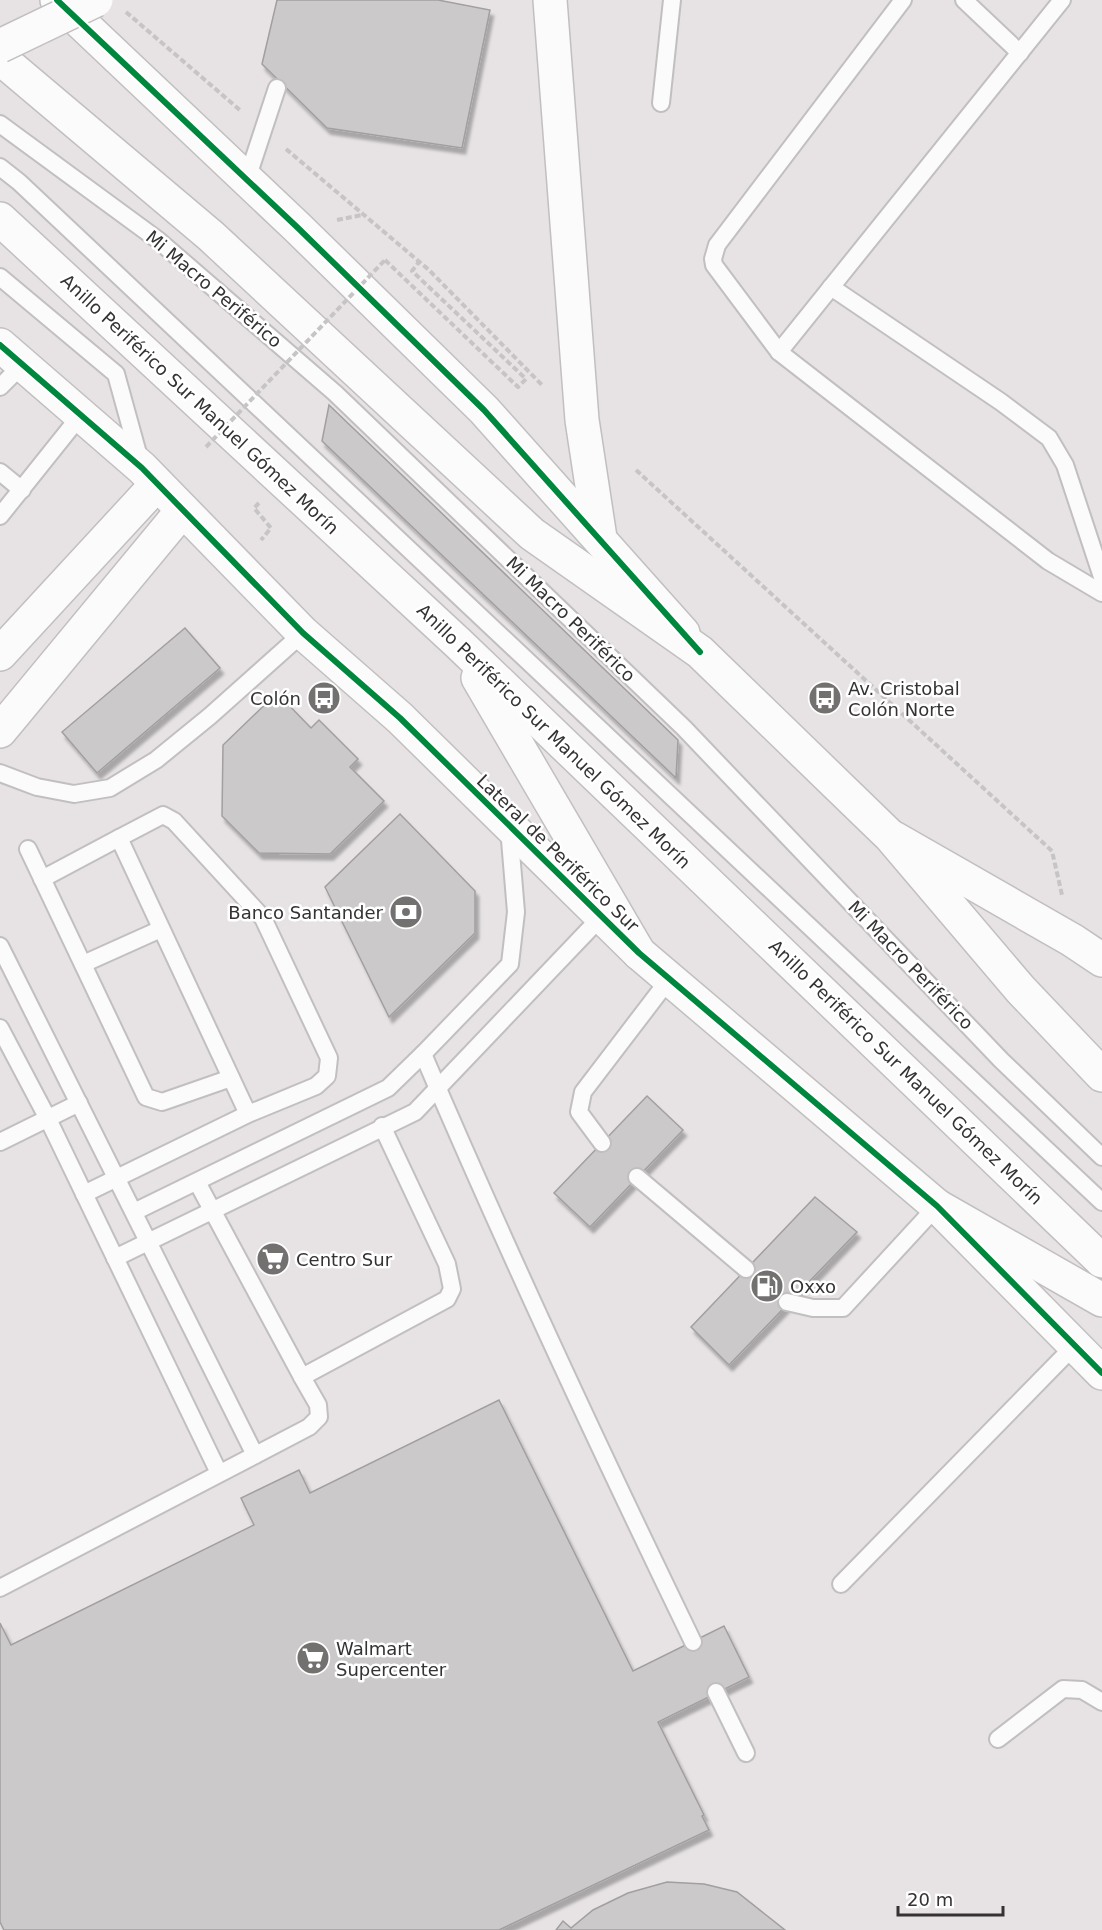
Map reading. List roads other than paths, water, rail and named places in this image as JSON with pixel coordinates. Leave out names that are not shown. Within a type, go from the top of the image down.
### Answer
[{"type":"main road","points":[[57,0],[247,179],[484,410],[700,652],[891,837],[1021,990],[1102,1075]]},
{"type":"main road","points":[[550,0],[582,420],[600,538]]},
{"type":"main road","points":[[0,46],[108,4]]},
{"type":"main road","points":[[0,58],[211,236],[532,534],[700,652]]},
{"type":"main road","name":"Anillo Periférico Sur Manuel Gómez Morín","points":[[0,219],[458,643],[1102,1261]]},
{"type":"main road","name":"Lateral de Periférico Sur","points":[[7,366],[80,416],[149,476],[303,633],[400,718],[509,828],[639,953],[937,1206],[1102,1373]]},
{"type":"main road","points":[[0,654],[149,476]]},
{"type":"main road","points":[[0,731],[182,511]]},
{"type":"main road","points":[[458,643],[639,953]]},
{"type":"main road","points":[[891,837],[1072,940],[1102,960]]},
{"type":"main road","points":[[937,1206],[1102,1300]]},
{"type":"lane","points":[[661,104],[672,0]]},
{"type":"lane","points":[[903,0],[714,251],[713,259],[718,272],[779,352],[1048,561],[1102,594]]},
{"type":"lane","points":[[964,0],[1020,53]]},
{"type":"lane","points":[[779,352],[1062,0]]},
{"type":"lane","points":[[247,179],[277,88]]},
{"type":"lane","name":"Mi Macro Periférico","points":[[0,124],[158,240],[335,393],[684,728],[1001,1059],[1102,1157]]},
{"type":"lane","name":"Mi Macro Periférico","points":[[0,167],[19,182],[461,596],[1102,1202]]},
{"type":"lane","points":[[0,277],[116,374],[149,476]]},
{"type":"lane","points":[[831,287],[1001,402],[1049,438],[1065,465],[1102,577]]},
{"type":"lane","points":[[0,516],[80,416]]},
{"type":"lane","points":[[0,472],[21,490]]},
{"type":"lane","points":[[0,773],[37,787],[74,794],[110,788],[156,760],[210,717],[303,633]]},
{"type":"lane","points":[[42,879],[163,815],[174,821],[262,918],[329,1058],[327,1076],[316,1086],[248,1114],[84,1194]]},
{"type":"lane","points":[[134,1212],[388,1088],[423,1054],[510,964],[516,912],[509,828]]},
{"type":"lane","points":[[119,838],[248,1114]]},
{"type":"lane","points":[[28,849],[146,1097],[162,1102],[231,1078]]},
{"type":"lane","points":[[114,1258],[382,1126],[415,1112],[601,917]]},
{"type":"lane","points":[[83,964],[161,929]]},
{"type":"lane","points":[[0,946],[255,1455]]},
{"type":"lane","points":[[602,1143],[579,1112],[583,1092],[670,978]]},
{"type":"lane","points":[[0,1028],[47,1117],[219,1473]]},
{"type":"lane","points":[[423,1054],[483,1196],[582,1412],[693,1642]]},
{"type":"lane","points":[[0,1142],[79,1103]]},
{"type":"lane","points":[[302,1377],[447,1299],[452,1289],[447,1264],[382,1126]]},
{"type":"lane","points":[[637,1177],[746,1269]]},
{"type":"lane","points":[[1,1588],[309,1427],[319,1417],[318,1405],[197,1182]]},
{"type":"lane","points":[[787,1302],[813,1308],[843,1308],[937,1206]]},
{"type":"lane","points":[[841,1584],[1075,1345]]},
{"type":"lane","points":[[998,1739],[1062,1689],[1082,1690],[1102,1702]]},
{"type":"lane","points":[[716,1692],[746,1753]]},
{"type":"place","name":"Colón","points":[[324,698]]},
{"type":"place","name":"Av. Cristobal Colón Norte","points":[[825,698]]},
{"type":"place","name":"Banco Santander","points":[[406,912]]},
{"type":"place","name":"Centro Sur","points":[[273,1259]]},
{"type":"place","name":"Oxxo","points":[[767,1286]]},
{"type":"place","name":"Walmart Supercenter","points":[[313,1658]]}]
